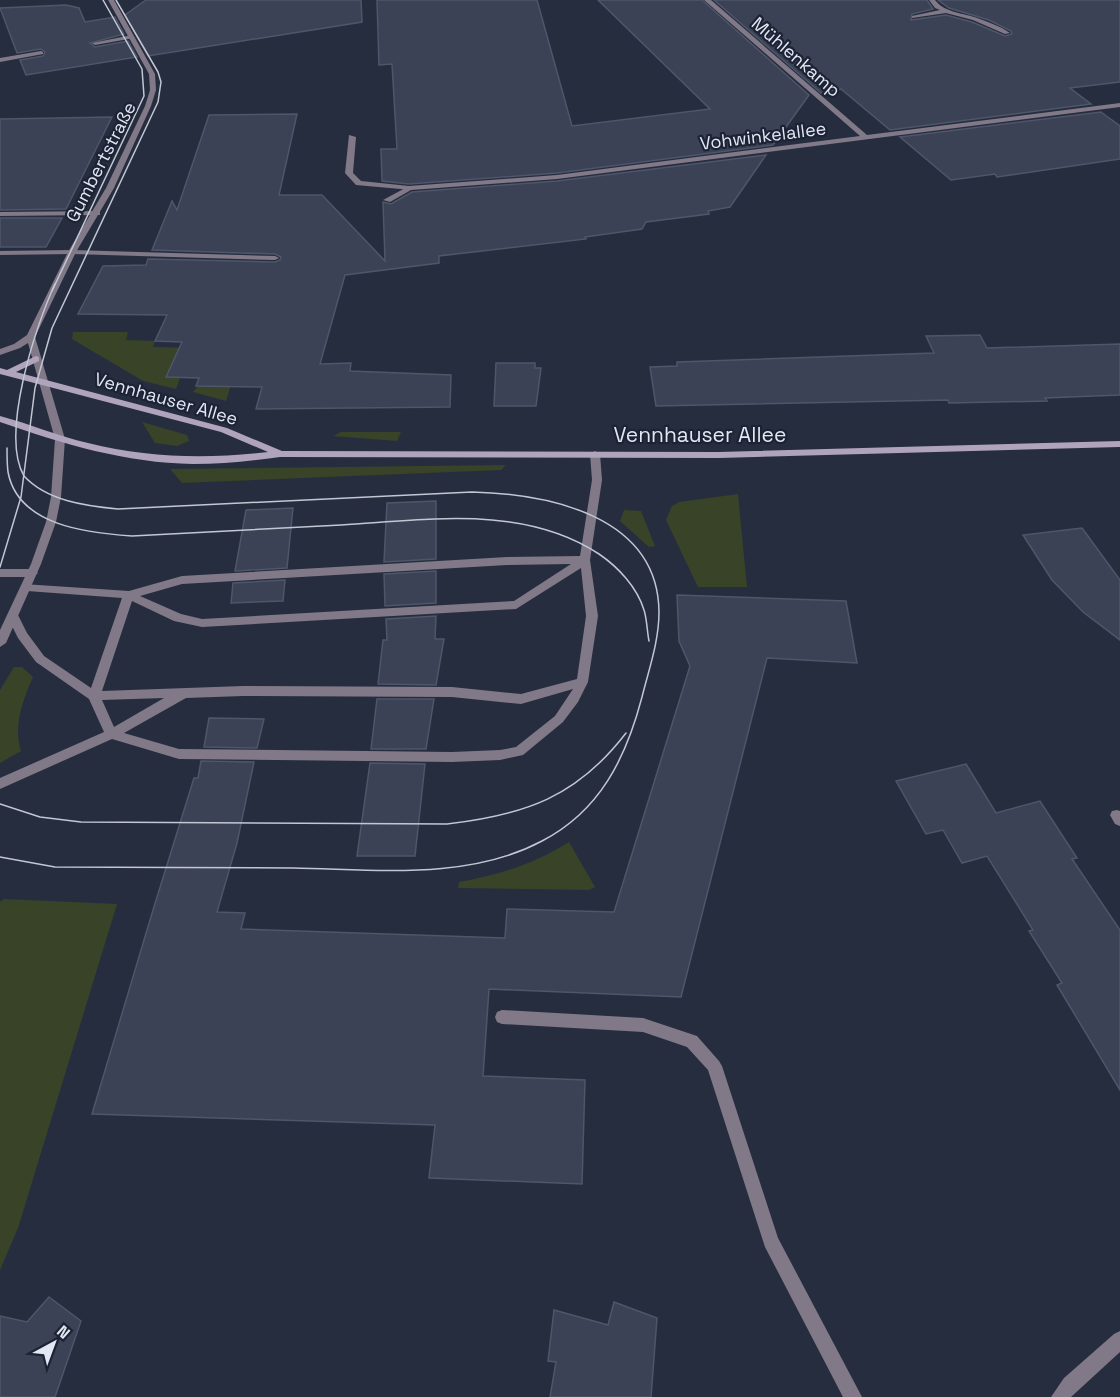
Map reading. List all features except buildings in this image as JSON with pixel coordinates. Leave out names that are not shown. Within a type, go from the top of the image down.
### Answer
[{"type":"main road","points":[[3,374],[36,359]]},
{"type":"main road","name":"Vennhauser Allee","points":[[3,374],[42,382],[224,430],[280,454]]},
{"type":"main road","name":"Vennhauser Allee","points":[[0,419],[60,439],[134,455],[178,460],[226,460],[280,454],[771,454],[1120,444]]},
{"type":"street","name":"Gumbertstraße","points":[[31,337],[72,252],[97,213],[148,106],[153,90],[152,74],[111,0]]},
{"type":"street","name":"Mühlenkamp","points":[[707,0],[865,137]]},
{"type":"street","points":[[932,0],[937,7],[946,11],[975,18],[1007,33]]},
{"type":"street","points":[[914,17],[946,11]]},
{"type":"street","points":[[95,43],[132,37]]},
{"type":"street","points":[[0,60],[41,53]]},
{"type":"street","name":"Vohwinkelallee","points":[[352,137],[349,173],[359,183],[409,188],[557,177],[1120,105]]},
{"type":"street","name":"Vohwinkelallee","points":[[387,200],[409,188]]},
{"type":"street","points":[[0,214],[97,213]]},
{"type":"street","points":[[0,253],[72,252],[275,258]]},
{"type":"street","points":[[0,352],[17,346],[31,337],[60,439],[54,505],[33,573],[0,643]]},
{"type":"street","points":[[13,616],[22,635],[39,659],[94,696],[111,734],[179,754],[452,757],[500,755],[519,751],[559,719],[574,699],[582,682],[592,616],[585,560],[597,480],[595,454]]},
{"type":"street","points":[[27,587],[129,595],[182,580],[507,561],[585,560]]},
{"type":"street","points":[[129,595],[178,618],[202,623],[516,605],[585,560]]},
{"type":"street","points":[[0,573],[33,573]]},
{"type":"street","points":[[94,696],[129,595]]},
{"type":"street","points":[[94,696],[184,693],[452,692],[521,699],[582,682]]},
{"type":"street","points":[[0,784],[111,734],[184,693]]},
{"type":"street","points":[[502,1017],[642,1025],[692,1041],[714,1066],[771,1241],[853,1397]]},
{"type":"street","points":[[1060,1397],[1070,1384],[1120,1340]]},
{"type":"green space","points":[[73,332],[128,332],[126,340],[155,341],[153,347],[201,348],[189,357],[175,357],[166,376],[180,378],[176,389],[143,381],[72,339]]},
{"type":"green space","points":[[242,349],[226,401],[193,392],[198,386],[210,386]]},
{"type":"green space","points":[[142,422],[187,435],[189,441],[177,446],[155,443]]},
{"type":"green space","points":[[341,432],[401,432],[397,441],[333,436]]},
{"type":"green space","points":[[506,465],[501,470],[182,483],[170,469]]},
{"type":"green space","points":[[738,494],[747,587],[698,587],[666,520],[672,506],[679,502]]},
{"type":"green space","points":[[624,510],[641,511],[655,546],[649,547],[620,521]]},
{"type":"green space","points":[[14,667],[22,667],[33,677],[19,723],[21,751],[0,763],[0,690]]},
{"type":"green space","points":[[569,842],[595,887],[589,890],[458,888],[459,882],[516,868],[543,857]]},
{"type":"green space","points":[[4,899],[117,904],[18,1228],[0,1270],[0,902]]},
{"type":"tram line","points":[[52,290],[144,96],[142,69],[103,0]]},
{"type":"tram line","points":[[24,475],[35,388],[52,328],[158,102],[161,82],[158,72],[116,0]]},
{"type":"tram line","points":[[52,290],[55,284]]},
{"type":"tram line","points":[[24,475],[18,458],[16,435],[18,409],[30,353],[52,290]]},
{"type":"tram line","points":[[7,448],[8,472],[14,490],[21,498]]},
{"type":"tram line","points":[[0,857],[55,867],[420,870],[483,862],[513,854],[562,829],[580,814],[608,781],[628,741],[653,655],[659,623],[654,579],[640,553],[619,532],[594,516],[564,505],[533,498],[472,492],[118,509],[80,504],[55,497],[33,484],[24,475]]},
{"type":"tram line","points":[[21,498],[24,475]]},
{"type":"tram line","points":[[0,567],[21,498]]},
{"type":"tram line","points":[[21,498],[40,515],[57,523],[76,529],[132,536],[440,519],[474,519],[539,528],[570,538],[599,554],[620,571],[641,602],[646,617],[649,641]]},
{"type":"tram line","points":[[0,804],[40,817],[81,822],[447,824],[501,815],[547,799],[568,788],[588,773],[626,733]]}]
